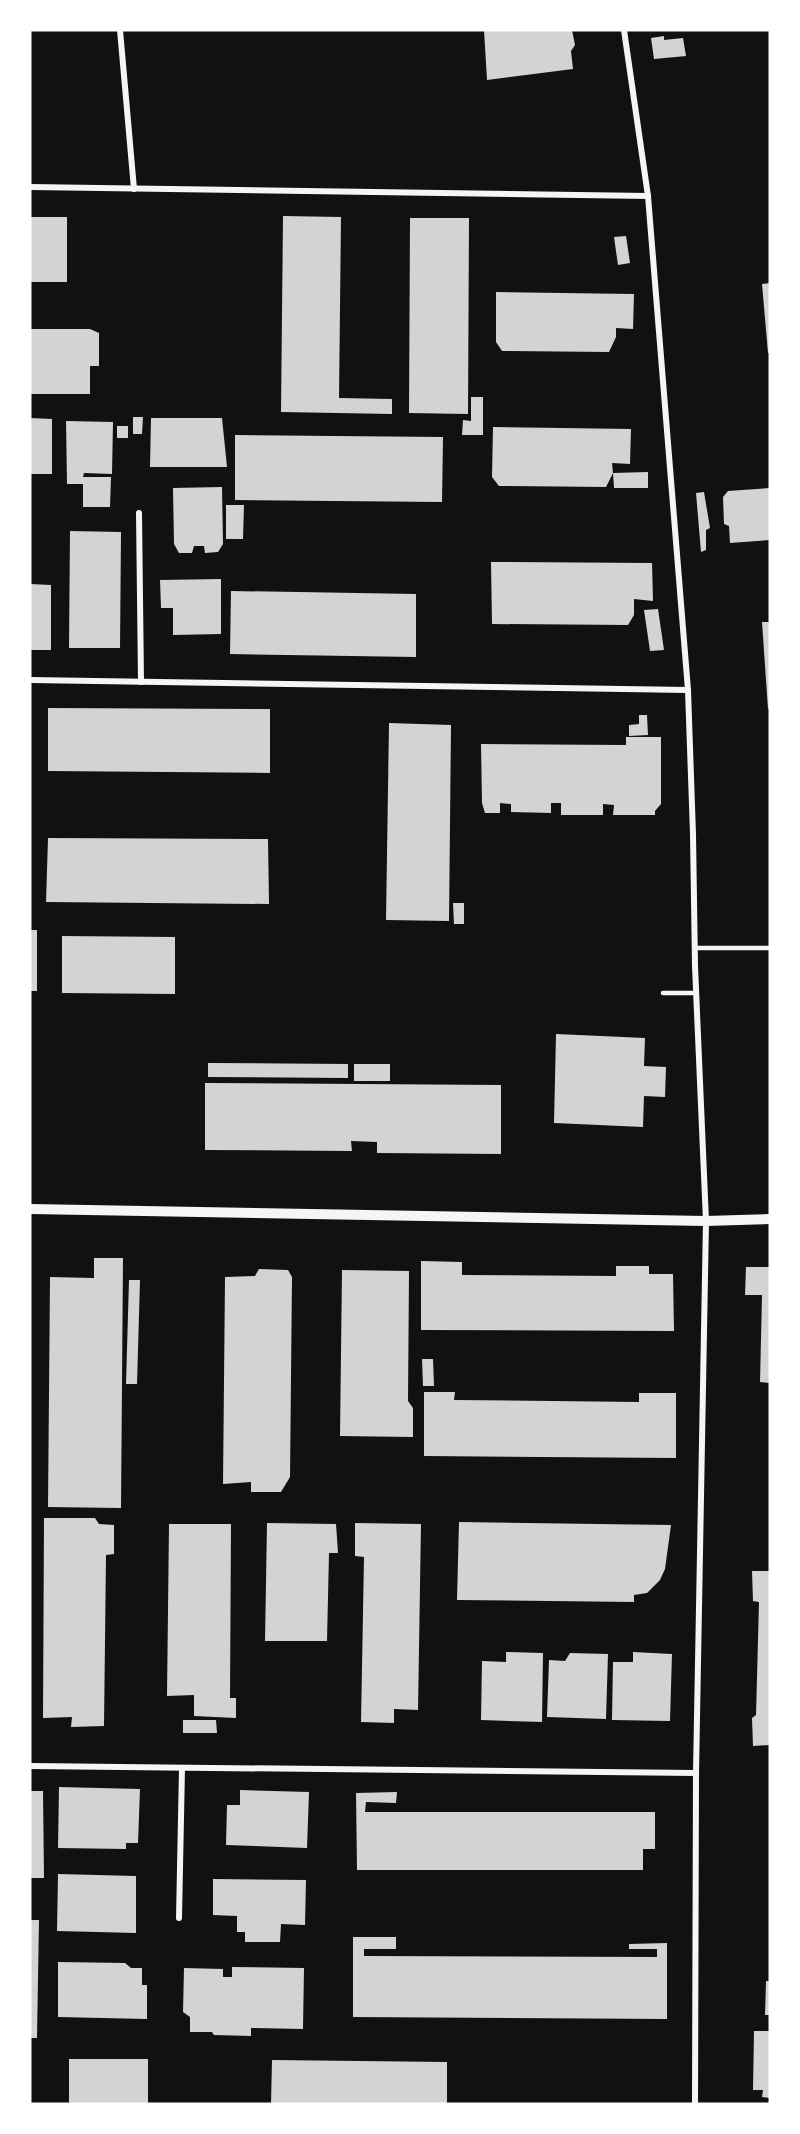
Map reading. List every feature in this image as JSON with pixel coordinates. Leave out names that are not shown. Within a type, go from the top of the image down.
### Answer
[{"type":"street","points":[[120,30],[134,189]]},
{"type":"street","points":[[624,30],[648,196],[688,690],[696,993],[706,1221],[696,1773],[695,2104]]},
{"type":"street","points":[[30,187],[648,196]]},
{"type":"street","points":[[139,513],[141,682]]},
{"type":"street","points":[[30,680],[688,690]]},
{"type":"street","points":[[30,1209],[706,1221],[770,1219]]},
{"type":"street","points":[[30,1766],[696,1773]]},
{"type":"street","points":[[178,1918],[182,1768]]},
{"type":"lane","points":[[695,948],[770,948]]},
{"type":"lane","points":[[663,993],[696,993]]},
{"type":"building","points":[[484,30],[572,30],[575,45],[571,51],[573,69],[487,80]]},
{"type":"building","points":[[664,36],[664,40],[683,38],[686,56],[654,59],[651,38]]},
{"type":"building","points":[[283,216],[341,217],[339,398],[392,399],[392,414],[281,412]]},
{"type":"building","points":[[30,217],[67,217],[67,282],[30,282]]},
{"type":"building","points":[[410,218],[469,218],[468,414],[409,413]]},
{"type":"building","points":[[626,236],[630,263],[618,265],[614,237]]},
{"type":"building","points":[[770,283],[770,353],[768,353],[762,284]]},
{"type":"building","points":[[496,292],[634,294],[633,329],[616,328],[616,337],[609,352],[502,351],[496,342]]},
{"type":"building","points":[[30,329],[90,329],[99,333],[99,366],[90,366],[90,394],[30,394]]},
{"type":"building","points":[[471,397],[483,397],[483,435],[462,435],[463,420],[471,421]]},
{"type":"building","points":[[133,417],[143,417],[142,434],[133,434]]},
{"type":"building","points":[[30,418],[52,419],[52,474],[30,474]]},
{"type":"building","points":[[151,418],[222,418],[227,467],[150,467]]},
{"type":"building","points":[[66,421],[113,422],[112,474],[84,473],[83,477],[111,477],[110,507],[83,507],[83,484],[67,484]]},
{"type":"building","points":[[117,426],[128,426],[128,438],[117,438]]},
{"type":"building","points":[[493,427],[631,429],[630,464],[612,463],[613,473],[606,487],[499,486],[492,477]]},
{"type":"building","points":[[235,435],[443,437],[442,502],[235,500]]},
{"type":"building","points":[[648,472],[648,488],[614,488],[613,473]]},
{"type":"building","points":[[222,487],[223,544],[218,552],[205,553],[204,546],[194,546],[192,553],[179,553],[174,544],[173,488]]},
{"type":"building","points":[[770,488],[770,540],[730,543],[729,526],[724,524],[723,497],[728,491]]},
{"type":"building","points":[[704,492],[710,528],[706,530],[706,550],[701,552],[696,493]]},
{"type":"building","points":[[226,505],[244,505],[243,539],[226,539]]},
{"type":"building","points":[[70,531],[121,532],[120,648],[69,648]]},
{"type":"building","points":[[491,562],[652,563],[653,601],[634,599],[634,615],[628,625],[492,624]]},
{"type":"building","points":[[221,579],[221,634],[173,635],[173,608],[161,608],[160,580]]},
{"type":"building","points":[[30,584],[51,585],[51,650],[30,650]]},
{"type":"building","points":[[231,591],[416,594],[416,657],[230,654]]},
{"type":"building","points":[[658,609],[664,650],[650,651],[644,610]]},
{"type":"building","points":[[762,622],[770,622],[770,708],[768,709]]},
{"type":"building","points":[[48,708],[270,709],[270,773],[48,771]]},
{"type":"building","points":[[639,715],[647,715],[648,735],[629,736],[629,725],[639,724]]},
{"type":"building","points":[[389,723],[451,725],[449,921],[386,920]]},
{"type":"building","points":[[626,737],[661,737],[661,804],[655,811],[655,815],[613,815],[614,805],[603,804],[603,815],[561,815],[561,803],[551,803],[551,813],[511,812],[511,804],[500,803],[500,813],[485,813],[482,803],[481,744],[626,745]]},
{"type":"building","points":[[48,838],[268,839],[269,904],[46,902]]},
{"type":"building","points":[[453,903],[464,903],[464,924],[454,924]]},
{"type":"building","points":[[30,930],[37,930],[37,991],[30,991]]},
{"type":"building","points":[[62,936],[175,937],[175,994],[62,993]]},
{"type":"building","points":[[556,1034],[645,1038],[644,1066],[666,1067],[665,1097],[644,1096],[643,1127],[554,1123]]},
{"type":"building","points":[[208,1063],[348,1064],[348,1078],[208,1077]]},
{"type":"building","points":[[354,1064],[390,1064],[390,1081],[354,1081]]},
{"type":"building","points":[[205,1083],[501,1085],[501,1154],[377,1153],[377,1142],[351,1141],[352,1151],[205,1150]]},
{"type":"building","points":[[94,1258],[123,1258],[121,1508],[48,1507],[50,1277],[94,1278]]},
{"type":"building","points":[[421,1261],[462,1262],[462,1275],[616,1276],[616,1266],[649,1266],[649,1274],[673,1274],[674,1331],[421,1330]]},
{"type":"building","points":[[746,1267],[770,1267],[770,1383],[760,1382],[762,1295],[745,1295]]},
{"type":"building","points":[[259,1269],[288,1270],[292,1277],[290,1477],[281,1492],[251,1492],[251,1482],[223,1484],[225,1277],[255,1276]]},
{"type":"building","points":[[342,1270],[409,1271],[408,1401],[413,1408],[413,1437],[340,1436]]},
{"type":"building","points":[[129,1280],[140,1280],[137,1384],[126,1384]]},
{"type":"building","points":[[422,1359],[433,1359],[434,1386],[423,1386]]},
{"type":"building","points":[[424,1392],[455,1392],[454,1400],[639,1402],[639,1393],[676,1393],[676,1458],[424,1456]]},
{"type":"building","points":[[44,1518],[95,1518],[99,1524],[114,1525],[114,1554],[106,1555],[104,1726],[71,1727],[72,1717],[43,1718]]},
{"type":"building","points":[[459,1522],[671,1525],[665,1569],[660,1580],[647,1593],[634,1595],[634,1602],[457,1600]]},
{"type":"building","points":[[267,1523],[336,1524],[338,1553],[329,1553],[327,1641],[265,1641]]},
{"type":"building","points":[[355,1523],[421,1524],[418,1710],[394,1709],[394,1723],[361,1722],[364,1557],[355,1556]]},
{"type":"building","points":[[169,1524],[231,1524],[230,1698],[236,1698],[236,1718],[194,1716],[194,1695],[167,1696]]},
{"type":"building","points":[[752,1571],[770,1571],[770,1745],[753,1746],[752,1718],[756,1715],[759,1602],[753,1601]]},
{"type":"building","points":[[506,1652],[543,1653],[542,1722],[481,1720],[482,1661],[506,1662]]},
{"type":"building","points":[[633,1652],[672,1654],[670,1721],[612,1720],[613,1662],[633,1662]]},
{"type":"building","points":[[570,1653],[608,1654],[606,1719],[547,1717],[549,1660],[565,1661]]},
{"type":"building","points":[[183,1720],[216,1720],[217,1733],[183,1733]]},
{"type":"building","points":[[59,1787],[140,1789],[138,1843],[126,1843],[126,1849],[58,1848]]},
{"type":"building","points":[[240,1790],[309,1792],[307,1848],[226,1845],[227,1805],[240,1805]]},
{"type":"building","points":[[30,1791],[43,1791],[44,1878],[30,1878]]},
{"type":"building","points":[[397,1792],[396,1803],[366,1802],[365,1812],[655,1812],[655,1849],[643,1849],[643,1870],[357,1870],[356,1793]]},
{"type":"building","points":[[58,1874],[136,1876],[136,1933],[57,1931]]},
{"type":"building","points":[[213,1879],[306,1880],[305,1925],[281,1924],[280,1942],[245,1942],[245,1932],[237,1932],[237,1916],[213,1915]]},
{"type":"building","points":[[30,1920],[39,1920],[37,2038],[30,2038]]},
{"type":"building","points":[[353,1937],[396,1937],[396,1949],[364,1949],[364,1956],[657,1957],[657,1949],[629,1949],[629,1944],[667,1943],[667,2019],[353,2017]]},
{"type":"building","points":[[58,1962],[125,1963],[131,1968],[142,1968],[142,1985],[147,1985],[147,2019],[58,2017]]},
{"type":"building","points":[[232,1967],[304,1968],[303,2029],[251,2028],[251,2036],[190,2032],[190,2017],[183,2012],[184,1968],[223,1969],[223,1977],[232,1977]]},
{"type":"building","points":[[766,1981],[770,1981],[770,2015],[765,2015]]},
{"type":"building","points":[[754,2031],[770,2031],[770,2098],[762,2097],[763,2090],[753,2090]]},
{"type":"building","points":[[69,2059],[148,2059],[148,2104],[69,2104]]},
{"type":"building","points":[[272,2060],[447,2062],[447,2104],[271,2104]]}]
